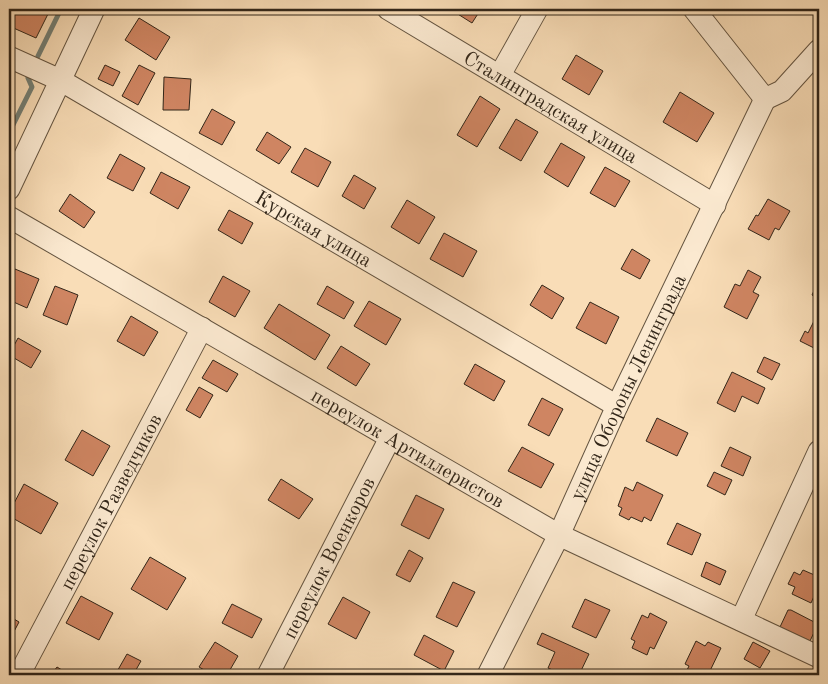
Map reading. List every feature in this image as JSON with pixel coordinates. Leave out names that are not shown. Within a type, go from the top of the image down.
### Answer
[{"type":"street","points":[[9,190],[94,9]]},
{"type":"street","name":"Сталинградская улица","points":[[388,9],[714,205]]},
{"type":"street","points":[[500,75],[537,9]]},
{"type":"street","points":[[694,9],[765,99],[782,92],[819,50]]},
{"type":"street","name":"Курская улица","points":[[9,57],[60,80],[617,406]]},
{"type":"street","name":"улица Обороны Ленинграда","points":[[488,675],[559,535],[617,406],[765,99]]},
{"type":"street","name":"переулок Артиллеристов","points":[[9,217],[559,535],[819,657]]},
{"type":"street","name":"переулок Разведчиков","points":[[19,675],[202,328]]},
{"type":"street","name":"переулок Военкоров","points":[[268,675],[390,438]]},
{"type":"street","points":[[741,620],[819,451]]},
{"type":"building","points":[[9,9],[42,9],[49,12],[36,38],[9,26]]},
{"type":"building","points":[[455,9],[481,9],[472,23],[453,11]]},
{"type":"building","points":[[139,18],[170,37],[156,60],[125,40]]},
{"type":"building","points":[[576,55],[603,71],[589,95],[562,79]]},
{"type":"building","points":[[105,65],[120,72],[113,86],[98,79]]},
{"type":"building","points":[[139,65],[155,73],[138,105],[122,96]]},
{"type":"building","points":[[164,77],[191,79],[189,110],[163,110]]},
{"type":"building","points":[[680,92],[714,113],[697,142],[663,122]]},
{"type":"building","points":[[480,96],[500,109],[477,147],[457,135]]},
{"type":"building","points":[[212,109],[235,122],[222,145],[199,133]]},
{"type":"building","points":[[516,119],[538,132],[521,161],[499,148]]},
{"type":"building","points":[[267,132],[291,147],[279,164],[256,150]]},
{"type":"building","points":[[561,143],[585,157],[568,187],[544,172]]},
{"type":"building","points":[[305,148],[331,162],[318,187],[291,172]]},
{"type":"building","points":[[120,154],[145,168],[133,191],[107,178]]},
{"type":"building","points":[[605,167],[630,181],[615,207],[590,193]]},
{"type":"building","points":[[161,172],[190,187],[178,209],[150,193]]},
{"type":"building","points":[[354,175],[376,188],[364,209],[342,196]]},
{"type":"building","points":[[70,194],[95,212],[84,228],[59,211]]},
{"type":"building","points":[[768,199],[790,211],[779,230],[775,228],[769,240],[748,229]]},
{"type":"building","points":[[407,200],[435,217],[419,244],[391,227]]},
{"type":"building","points":[[229,210],[253,223],[242,244],[218,230]]},
{"type":"building","points":[[444,233],[477,251],[463,277],[430,259]]},
{"type":"building","points":[[632,249],[650,260],[640,279],[621,269]]},
{"type":"building","points":[[15,269],[39,279],[27,308],[9,300],[9,283]]},
{"type":"building","points":[[748,270],[761,277],[753,292],[759,295],[747,319],[724,307],[735,284],[740,286]]},
{"type":"building","points":[[223,276],[250,291],[235,317],[209,302]]},
{"type":"building","points":[[819,280],[819,299],[812,295]]},
{"type":"building","points":[[542,285],[564,298],[552,319],[530,305]]},
{"type":"building","points":[[55,286],[78,295],[67,325],[43,315]]},
{"type":"building","points":[[327,286],[354,302],[344,319],[317,304]]},
{"type":"building","points":[[369,301],[401,319],[386,345],[354,326]]},
{"type":"building","points":[[590,302],[619,317],[606,344],[576,328]]},
{"type":"building","points":[[279,304],[330,335],[315,360],[264,328]]},
{"type":"building","points":[[817,315],[819,316],[819,347],[815,346],[814,348],[800,341],[805,331],[808,333]]},
{"type":"building","points":[[131,316],[158,332],[144,356],[117,341]]},
{"type":"building","points":[[18,338],[41,351],[31,368],[9,355]]},
{"type":"building","points":[[341,346],[370,364],[356,386],[327,368]]},
{"type":"building","points":[[764,357],[780,364],[772,380],[757,372]]},
{"type":"building","points":[[213,360],[238,374],[227,392],[202,378]]},
{"type":"building","points":[[475,364],[505,381],[494,401],[464,384]]},
{"type":"building","points":[[732,372],[765,388],[758,404],[742,396],[735,412],[717,403]]},
{"type":"building","points":[[199,387],[213,395],[200,418],[186,410]]},
{"type":"building","points":[[542,398],[563,409],[549,436],[528,425]]},
{"type":"building","points":[[657,418],[688,433],[677,456],[646,441]]},
{"type":"building","points":[[82,430],[110,446],[93,476],[65,460]]},
{"type":"building","points":[[522,447],[554,464],[541,488],[508,471]]},
{"type":"building","points":[[730,447],[751,457],[743,476],[721,466]]},
{"type":"building","points":[[714,472],[732,480],[725,495],[707,486]]},
{"type":"building","points":[[281,479],[313,499],[299,519],[268,500]]},
{"type":"building","points":[[637,482],[663,495],[651,521],[644,517],[642,522],[631,517],[629,520],[619,515],[622,508],[618,506],[625,487],[633,491]]},
{"type":"building","points":[[24,484],[58,503],[41,534],[9,516]]},
{"type":"building","points":[[416,495],[444,509],[429,539],[401,525]]},
{"type":"building","points":[[677,523],[701,534],[692,555],[667,544]]},
{"type":"building","points":[[409,550],[423,558],[410,582],[396,575]]},
{"type":"building","points":[[150,557],[186,578],[167,610],[131,589]]},
{"type":"building","points":[[706,562],[726,571],[720,585],[701,576]]},
{"type":"building","points":[[803,570],[819,577],[819,596],[815,594],[811,603],[792,594],[795,587],[788,584],[794,572],[800,575]]},
{"type":"building","points":[[453,582],[475,592],[457,627],[436,617]]},
{"type":"building","points":[[81,596],[113,613],[99,640],[66,623]]},
{"type":"building","points":[[343,597],[370,612],[356,639],[328,624]]},
{"type":"building","points":[[585,599],[610,610],[596,638],[572,627]]},
{"type":"building","points":[[232,604],[262,619],[252,638],[222,623]]},
{"type":"building","points":[[788,610],[818,624],[810,641],[780,627]]},
{"type":"building","points":[[650,613],[667,622],[654,649],[650,647],[647,655],[632,648],[635,641],[631,639],[642,615],[648,618]]},
{"type":"building","points":[[9,616],[19,622],[9,641]]},
{"type":"building","points":[[542,633],[589,654],[579,675],[564,675],[548,668],[555,652],[537,644]]},
{"type":"building","points":[[424,635],[454,651],[444,671],[414,655]]},
{"type":"building","points":[[696,641],[705,646],[708,642],[721,648],[708,675],[685,674],[689,666],[685,664]]},
{"type":"building","points":[[215,642],[238,656],[227,675],[213,675],[199,667]]},
{"type":"building","points":[[753,642],[770,651],[760,668],[744,659]]},
{"type":"building","points":[[127,654],[141,661],[133,675],[115,675]]},
{"type":"building","points":[[57,667],[70,675],[51,675]]},
{"type":"waterway","points":[[38,56],[61,9]]},
{"type":"waterway","points":[[9,133],[32,87],[28,78]]}]
